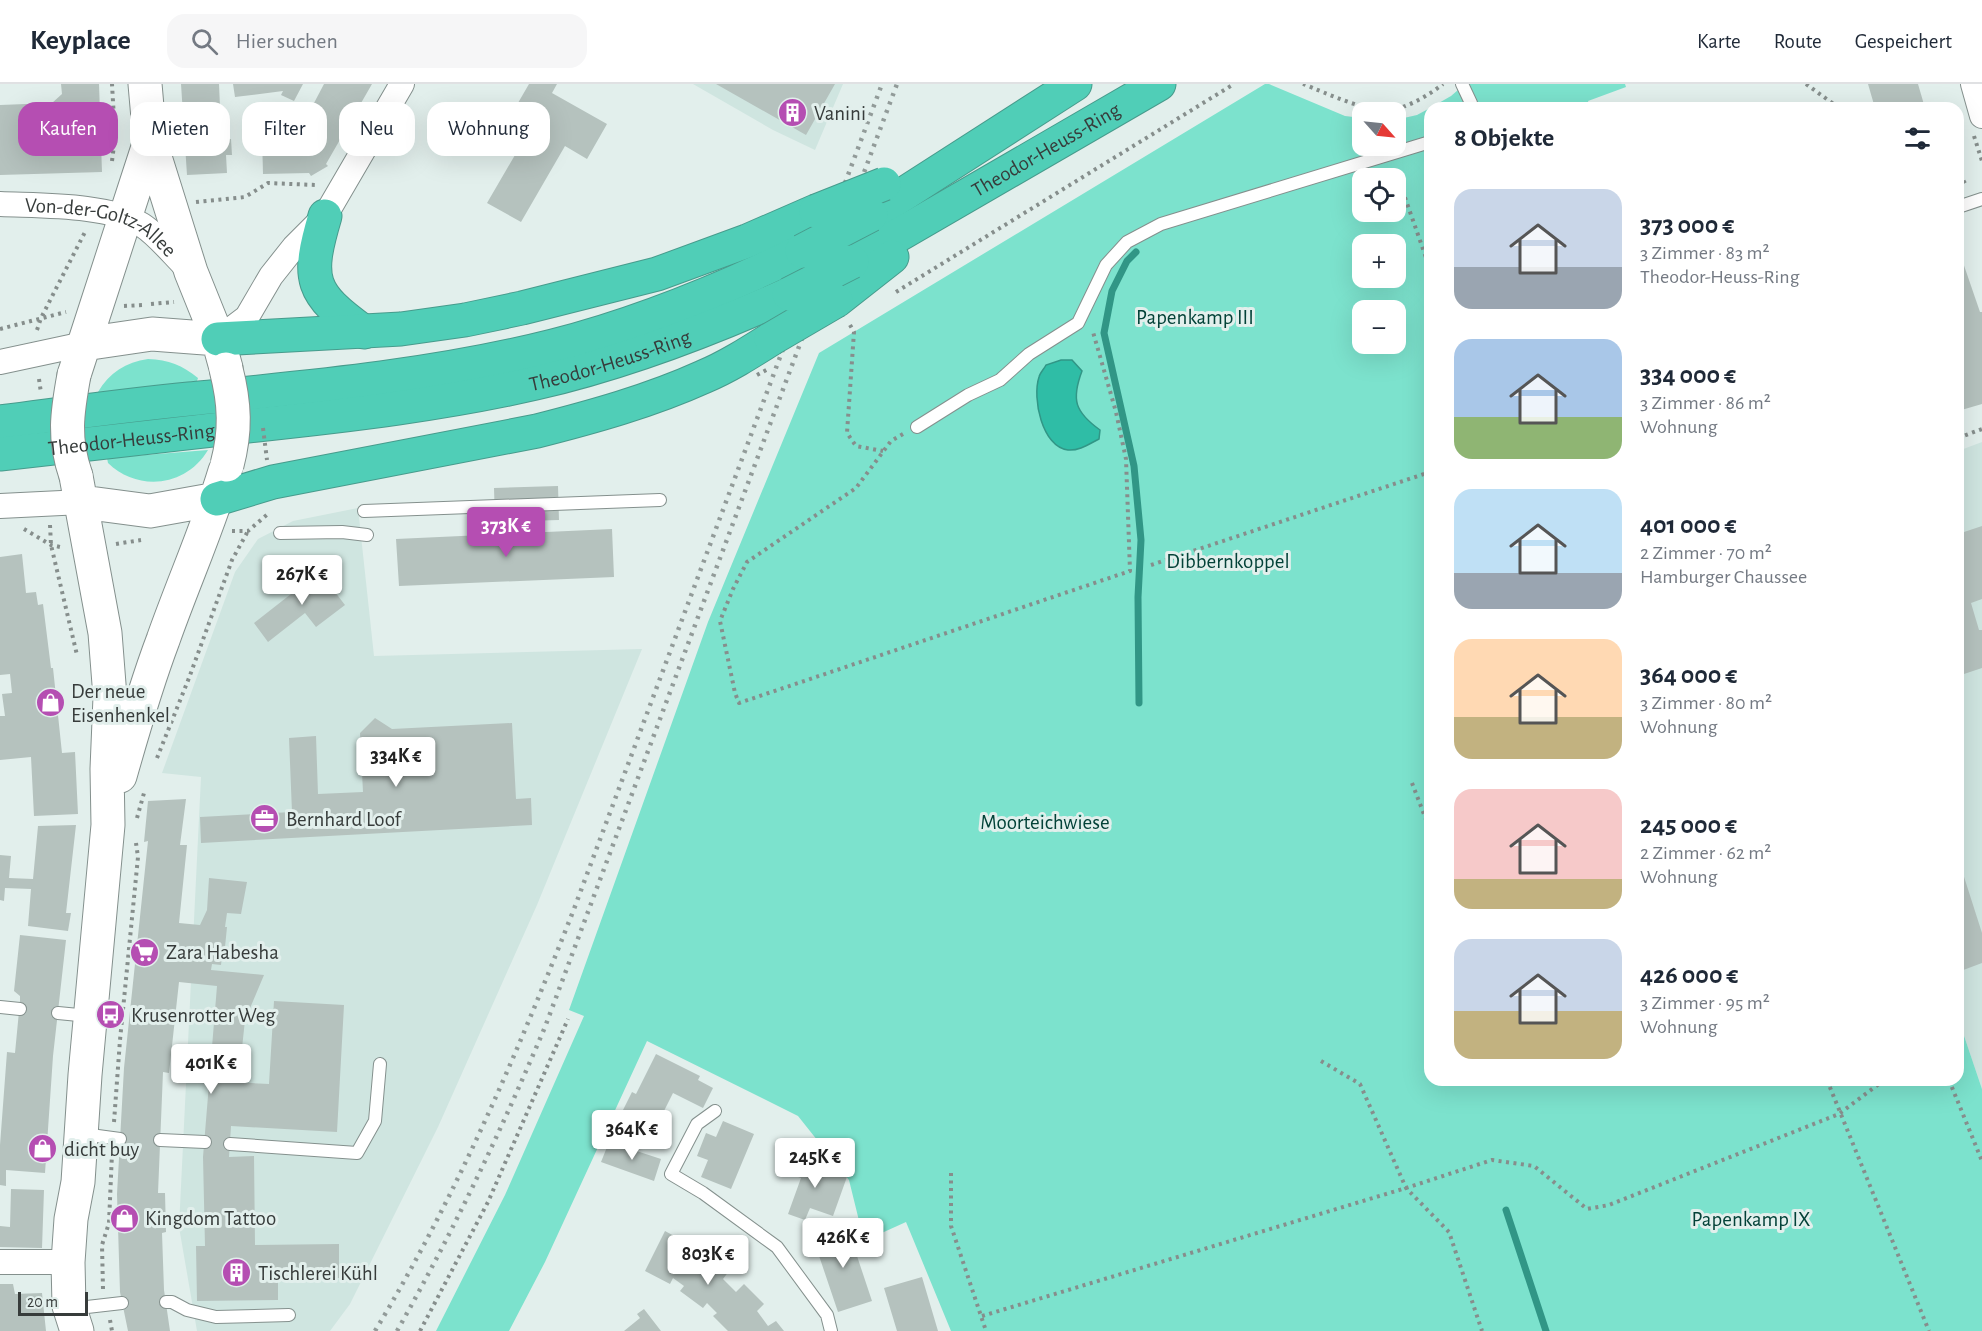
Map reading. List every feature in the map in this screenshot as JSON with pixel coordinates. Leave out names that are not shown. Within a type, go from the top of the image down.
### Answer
[{"type":"highway","name":"Theodor-Heuss-Ring","points":[[0,422],[155,402],[393,377],[554,346],[675,308],[724,288],[802,251],[871,215],[1075,84]]},
{"type":"highway","name":"Theodor-Heuss-Ring","points":[[0,454],[429,404],[536,383],[612,363],[741,315],[852,262],[1159,84]]},
{"type":"highway","points":[[222,354],[364,332],[465,320],[622,284],[692,262],[991,138]]},
{"type":"highway","points":[[217,499],[273,482],[526,434],[578,421],[702,378],[736,361],[771,339],[842,311],[976,191]]},
{"type":"highway","points":[[322,200],[315,256],[316,279],[320,292],[331,308],[364,332]]},
{"type":"main road","points":[[145,84],[147,102]]},
{"type":"main road","points":[[127,828],[107,769],[110,697],[105,633],[79,489],[66,434],[74,375],[145,156]]},
{"type":"main road","points":[[87,1318],[69,1306],[70,1219],[78,1182],[91,1016],[127,828],[143,696],[217,499],[234,432],[232,390],[222,354],[191,272],[155,156]]},
{"type":"main road","points":[[84,344],[152,334],[222,354]]},
{"type":"main road","points":[[79,489],[150,511],[217,499]]},
{"type":"main road","points":[[78,1182],[87,1213],[87,1318]]},
{"type":"street","points":[[222,354],[272,276],[294,247],[322,200],[402,84]]},
{"type":"street","points":[[1973,84],[1982,116]]},
{"type":"street","name":"Von-der-Goltz-Allee","points":[[0,204],[76,208],[126,218],[142,226],[191,272]]},
{"type":"street","points":[[0,362],[84,344]]},
{"type":"street","points":[[0,506],[79,489]]},
{"type":"street","points":[[0,1262],[68,1262]]},
{"type":"lane","points":[[1462,84],[1471,102]]},
{"type":"lane","points":[[1406,150],[1424,144]]},
{"type":"lane","points":[[917,427],[968,395],[1000,380],[1029,354],[1078,323],[1106,265],[1127,242],[1161,224],[1387,156]]},
{"type":"lane","points":[[1964,205],[1982,199]]},
{"type":"lane","points":[[363,512],[660,500]]},
{"type":"lane","points":[[280,533],[342,532],[367,535]]},
{"type":"lane","points":[[0,1007],[20,1009]]},
{"type":"lane","points":[[58,1013],[91,1016]]},
{"type":"lane","points":[[230,1144],[357,1153],[375,1121],[380,1064]]},
{"type":"lane","points":[[715,1111],[697,1124],[671,1174],[704,1193],[777,1247],[827,1315],[831,1331]]},
{"type":"lane","points":[[80,1134],[117,1138]]},
{"type":"lane","points":[[160,1140],[205,1142]]},
{"type":"lane","points":[[166,1302],[216,1317],[289,1314]]},
{"type":"lane","points":[[87,1318],[122,1303]]},
{"type":"path","points":[[111,167],[115,137],[112,84]]},
{"type":"path","points":[[889,296],[1234,84]]},
{"type":"path","points":[[1303,84],[1355,105],[1391,110],[1427,96],[1443,84]]},
{"type":"path","points":[[1806,84],[1831,102]]},
{"type":"path","points":[[1390,156],[1424,253]]},
{"type":"path","points":[[186,201],[245,197],[268,183],[322,200]]},
{"type":"path","points":[[34,339],[41,318],[84,236]]},
{"type":"path","points":[[0,329],[73,310]]},
{"type":"path","points":[[842,311],[854,332],[847,433],[856,446],[884,451]]},
{"type":"path","points":[[917,427],[891,441],[856,488],[747,562],[720,621],[739,703],[1130,571],[1126,459],[1108,381],[1093,331],[1078,323]]},
{"type":"path","points":[[1964,436],[1982,429]]},
{"type":"path","points":[[1151,565],[1424,474]]},
{"type":"path","points":[[155,763],[232,560],[248,531]]},
{"type":"path","points":[[1412,783],[1424,814]]},
{"type":"path","points":[[112,1331],[87,1318],[103,1287],[102,1245],[109,1223],[117,1138],[120,1040],[138,857],[127,828],[146,784]]},
{"type":"path","points":[[420,1331],[488,1202],[568,1019]]},
{"type":"path","points":[[1321,1061],[1360,1084],[1406,1188],[1449,1232],[1482,1331]]},
{"type":"path","points":[[1829,1086],[1929,1331]]},
{"type":"path","points":[[982,1316],[1492,1160],[1534,1166],[1587,1209],[1609,1205],[1839,1114],[1876,1086]]},
{"type":"path","points":[[1951,1086],[1982,1161]]},
{"type":"path","points":[[951,1173],[951,1226],[986,1331]]},
{"type":"shaded area","points":[[693,84],[843,84],[815,150],[773,130]]},
{"type":"shaded area","points":[[1061,360],[1072,360],[1082,371],[1076,398],[1078,405],[1085,417],[1100,430],[1099,439],[1072,450],[1059,447],[1052,440],[1038,409],[1037,386],[1040,376],[1046,365]]},
{"type":"shaded area","points":[[1982,442],[1982,1089],[1964,1036],[1964,449]]},
{"type":"shaded area","points":[[358,508],[374,656],[642,649],[537,905],[438,1127],[350,1304],[330,1331],[197,1331],[179,1227],[201,777],[162,773],[235,572],[258,539],[293,521]]},
{"type":"green space","name":"Moorteichwiese","points":[[1265,84],[1352,117],[1352,156],[1406,156],[1406,118],[1424,111],[1424,1086],[1964,1086],[1964,1036],[1982,1089],[1982,1331],[951,1331],[906,1222],[864,1241],[849,1180],[798,1116],[647,1041],[545,1262],[509,1331],[436,1331],[505,1195],[584,1016],[569,1010],[708,622],[819,353]]},
{"type":"green space","points":[[1465,84],[1625,84],[1626,87],[1588,102],[1440,102]]},
{"type":"green space","points":[[148,359],[169,362],[181,367],[198,378],[197,381],[101,394],[98,392],[107,379],[119,370],[132,363]]},
{"type":"green space","points":[[208,450],[187,472],[161,481],[133,478],[108,463],[107,458]]},
{"type":"building","points":[[61,84],[99,84],[100,102],[53,102],[62,94]]},
{"type":"building","points":[[181,84],[219,84],[220,102],[182,102]]},
{"type":"building","points":[[233,84],[303,84],[294,101],[281,95],[283,91],[235,97]]},
{"type":"building","points":[[324,84],[372,84],[362,102],[339,102],[339,141],[326,164],[328,166],[311,176],[309,173],[263,174],[263,156],[327,156],[327,102],[315,102]]},
{"type":"building","points":[[529,84],[557,84],[552,93],[607,124],[587,159],[565,146],[521,222],[487,203],[514,156],[550,156],[550,102],[519,102]]},
{"type":"building","name":"Vanini","points":[[716,84],[835,84],[806,135]]},
{"type":"building","points":[[1868,84],[1918,84],[1923,102],[1873,102]]},
{"type":"building","points":[[18,104],[18,156],[101,156],[102,172],[0,175],[0,105]]},
{"type":"building","points":[[231,139],[232,155],[230,155]]},
{"type":"building","points":[[186,156],[226,156],[227,173],[187,175]]},
{"type":"building","points":[[1964,265],[1980,312],[1982,312],[1982,404],[1964,409]]},
{"type":"building","points":[[558,486],[559,520],[495,522],[494,488]]},
{"type":"building","points":[[1982,526],[1982,599],[1971,603],[1979,630],[1982,630],[1982,668],[1964,674],[1964,532]]},
{"type":"building","points":[[612,529],[614,577],[399,586],[396,539]]},
{"type":"building","points":[[22,554],[26,593],[36,592],[38,605],[43,604],[51,668],[53,668],[62,753],[75,752],[78,814],[34,816],[31,757],[0,760],[0,716],[5,716],[2,694],[12,693],[10,674],[0,675],[0,557]]},
{"type":"building","points":[[318,570],[345,605],[316,627],[305,613],[268,642],[254,623]]},
{"type":"building","points":[[375,718],[392,729],[512,723],[516,799],[531,798],[532,825],[201,843],[200,817],[292,812],[289,738],[316,736],[318,794],[363,792],[360,733]]},
{"type":"building","points":[[186,799],[180,845],[187,845],[179,923],[200,925],[207,910],[209,878],[247,882],[241,914],[227,913],[224,957],[222,957],[221,965],[212,964],[211,970],[264,975],[245,1020],[240,1067],[236,1067],[234,1082],[269,1084],[274,1001],[344,1005],[337,1132],[231,1126],[229,1157],[254,1156],[255,1245],[339,1244],[339,1278],[278,1279],[278,1300],[197,1301],[196,1246],[205,1246],[203,1157],[217,986],[179,982],[169,1073],[163,1072],[158,1193],[165,1193],[166,1232],[162,1233],[164,1290],[170,1331],[128,1331],[120,1292],[117,1194],[124,1068],[148,841],[144,842],[148,801]]},
{"type":"building","points":[[76,825],[66,913],[71,913],[68,931],[28,926],[31,889],[5,888],[4,901],[0,900],[0,855],[11,856],[9,878],[33,879],[38,826]]},
{"type":"building","points":[[1964,877],[1982,933],[1982,963],[1964,970]]},
{"type":"building","points":[[20,935],[66,940],[53,1056],[45,1173],[6,1170],[6,1186],[0,1185],[0,1145],[7,1052],[15,1053],[20,1001],[20,996],[14,991]]},
{"type":"building","points":[[656,1054],[700,1076],[698,1080],[713,1088],[703,1108],[673,1093],[646,1147],[613,1130],[632,1092],[636,1094]]},
{"type":"building","points":[[723,1121],[754,1134],[731,1189],[701,1177],[708,1160],[697,1156],[706,1133],[716,1137]]},
{"type":"building","points":[[609,1142],[661,1159],[654,1181],[601,1162]]},
{"type":"building","points":[[786,1158],[831,1174],[833,1169],[848,1174],[833,1216],[810,1208],[805,1220],[788,1214],[801,1178],[781,1171]]},
{"type":"building","points":[[11,1189],[44,1190],[42,1248],[0,1247],[0,1226],[10,1227]]},
{"type":"building","points":[[847,1226],[872,1301],[838,1312],[813,1238]]},
{"type":"building","points":[[665,1231],[691,1245],[686,1254],[701,1262],[707,1255],[729,1271],[723,1279],[736,1292],[744,1284],[764,1304],[757,1311],[768,1326],[776,1321],[784,1331],[728,1331],[713,1316],[717,1313],[707,1303],[703,1308],[680,1291],[684,1286],[673,1278],[670,1284],[645,1271]]},
{"type":"building","points":[[922,1277],[938,1331],[897,1331],[884,1288]]},
{"type":"building","points":[[0,1284],[13,1284],[15,1294],[42,1293],[46,1331],[0,1331]]},
{"type":"building","points":[[644,1309],[661,1331],[624,1331],[640,1318],[637,1314]]},
{"type":"waterway","points":[[1136,252],[1127,261],[1112,291],[1104,333],[1134,466],[1141,540],[1138,597],[1139,703]]},
{"type":"waterway","points":[[1506,1210],[1546,1331]]},
{"type":"railway","points":[[375,1331],[432,1229],[484,1124],[574,909],[882,84]]},
{"type":"railway","points":[[397,1331],[476,1181],[545,1027],[897,84]]},
{"type":"place","name":"Vanini","points":[[793,113]]},
{"type":"place","name":"Der neue Eisenhenkel","points":[[50,703]]},
{"type":"place","name":"Bernhard Loof","points":[[265,819]]},
{"type":"place","name":"Zara Habesha","points":[[145,952]]},
{"type":"place","name":"Krusenrotter Weg","points":[[110,1015]]},
{"type":"place","name":"dicht buy","points":[[43,1149]]},
{"type":"place","name":"Kingdom Tattoo","points":[[124,1218]]},
{"type":"place","name":"Tischlerei Kühl","points":[[237,1273]]},
{"type":"park label","name":"Papenkamp III","points":[[1195,317]]},
{"type":"park label","name":"Dibbernkoppel","points":[[1228,561]]},
{"type":"park label","name":"Papenkamp IX","points":[[1751,1219]]}]
